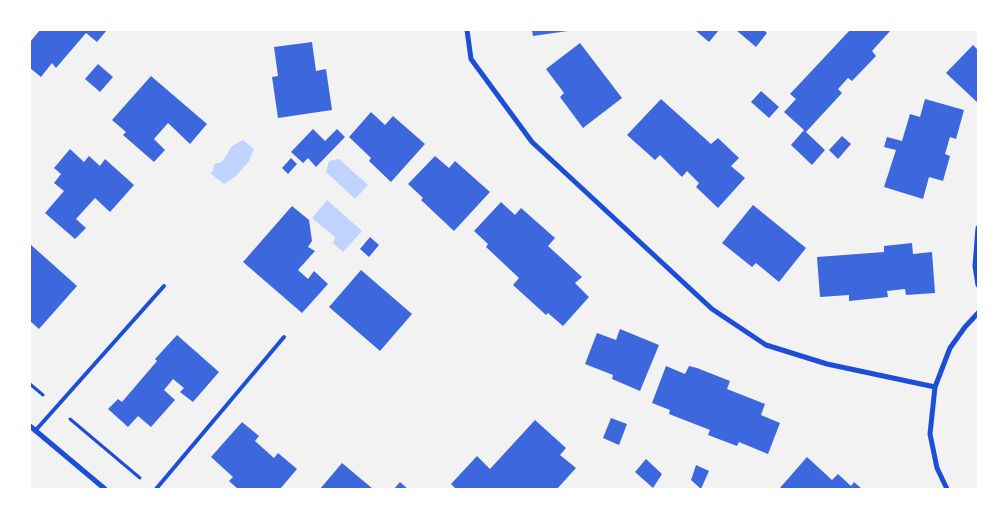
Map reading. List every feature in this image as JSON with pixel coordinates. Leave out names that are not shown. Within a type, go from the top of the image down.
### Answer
[{"type":"street","points":[[466,30],[471,59],[532,142],[712,309],[766,345],[827,364],[936,387]]},
{"type":"street","points":[[978,228],[975,266],[978,285]]},
{"type":"street","points":[[948,489],[937,468],[930,434],[936,387],[950,348],[978,313]]},
{"type":"street","points":[[30,426],[105,489]]},
{"type":"lane","points":[[35,431],[164,286]]},
{"type":"lane","points":[[156,489],[284,337]]},
{"type":"path","points":[[30,384],[147,483]]},
{"type":"water","points":[[243,140],[254,149],[249,161],[236,176],[224,184],[210,173],[213,171],[214,164],[222,162],[232,146]]},
{"type":"water","points":[[339,159],[368,185],[355,199],[326,172],[329,161]]},
{"type":"water","points":[[327,200],[362,231],[343,252],[333,243],[335,237],[312,218]]},
{"type":"building","points":[[40,30],[107,30],[97,42],[86,33],[56,68],[52,63],[41,77],[30,68],[30,42]]},
{"type":"building","points":[[532,30],[568,30],[568,31],[533,36]]},
{"type":"building","points":[[695,30],[719,30],[709,42]]},
{"type":"building","points":[[736,30],[764,30],[767,33],[756,47]]},
{"type":"building","points":[[850,30],[891,30],[872,51],[876,56],[852,81],[848,78],[838,89],[842,93],[806,132],[825,150],[812,165],[791,145],[804,130],[784,112],[796,99],[790,94]]},
{"type":"building","points":[[312,42],[316,71],[326,69],[332,110],[278,118],[272,77],[278,76],[274,47]]},
{"type":"building","points":[[580,43],[622,98],[583,128],[560,97],[564,93],[546,69]]},
{"type":"building","points":[[973,45],[978,50],[978,103],[946,73]]},
{"type":"building","points":[[98,64],[113,77],[100,92],[85,79]]},
{"type":"building","points":[[151,76],[207,124],[190,144],[168,123],[154,139],[165,150],[154,162],[123,135],[126,132],[112,120]]},
{"type":"building","points":[[761,91],[779,107],[769,118],[751,102]]},
{"type":"building","points":[[661,99],[711,144],[718,138],[739,158],[731,166],[745,178],[718,208],[696,187],[699,183],[687,171],[682,177],[660,155],[655,160],[627,135]]},
{"type":"building","points":[[925,99],[964,110],[956,139],[950,137],[945,154],[950,156],[943,181],[929,177],[923,199],[884,187],[896,150],[884,147],[887,137],[902,141],[910,114],[920,117]]},
{"type":"building","points":[[371,112],[385,125],[393,116],[425,144],[391,182],[369,161],[371,158],[349,137]]},
{"type":"building","points":[[313,129],[325,141],[337,129],[345,137],[316,167],[308,158],[303,163],[291,152]]},
{"type":"building","points":[[842,136],[851,144],[838,159],[829,150]]},
{"type":"building","points":[[70,149],[84,162],[89,156],[100,166],[105,159],[134,185],[110,212],[95,198],[76,219],[86,228],[75,239],[45,213],[64,191],[54,183],[61,174],[54,168]]},
{"type":"building","points":[[435,156],[449,168],[455,161],[490,192],[454,231],[421,200],[423,198],[408,184]]},
{"type":"building","points":[[291,158],[297,164],[288,174],[282,168]]},
{"type":"building","points":[[501,202],[515,215],[521,208],[555,238],[548,246],[582,277],[575,283],[589,297],[563,326],[548,313],[546,315],[513,285],[519,278],[486,247],[488,244],[474,231]]},
{"type":"building","points":[[753,205],[806,248],[779,282],[756,263],[752,267],[722,243]]},
{"type":"building","points":[[292,206],[309,220],[312,241],[308,247],[315,251],[298,270],[308,279],[314,271],[328,284],[302,313],[243,262]]},
{"type":"building","points":[[370,237],[379,245],[369,257],[360,249]]},
{"type":"building","points":[[912,243],[913,254],[932,252],[935,293],[906,295],[905,289],[887,291],[888,297],[849,301],[849,295],[820,297],[817,257],[884,252],[884,246]]},
{"type":"building","points":[[30,244],[77,286],[39,329],[30,321]]},
{"type":"building","points":[[361,270],[412,314],[380,351],[329,307]]},
{"type":"building","points":[[620,329],[659,345],[640,391],[612,379],[613,375],[585,364],[597,333],[616,340]]},
{"type":"building","points":[[177,335],[219,372],[193,402],[180,392],[184,388],[173,379],[164,390],[175,400],[151,427],[138,416],[128,427],[108,409],[118,399],[122,402],[157,361],[155,359]]},
{"type":"building","points":[[666,366],[685,374],[689,366],[697,368],[730,381],[727,389],[765,404],[761,415],[780,423],[768,454],[739,442],[737,446],[708,435],[710,430],[669,414],[670,410],[652,403]]},
{"type":"building","points":[[611,418],[627,424],[619,445],[603,438]]},
{"type":"building","points":[[535,420],[566,448],[560,455],[576,468],[557,489],[456,489],[451,484],[477,456],[490,469]]},
{"type":"building","points":[[242,422],[259,436],[255,441],[274,458],[278,453],[297,469],[280,489],[238,489],[229,481],[233,477],[211,457]]},
{"type":"building","points":[[807,457],[832,480],[838,474],[851,486],[854,482],[862,489],[779,489]]},
{"type":"building","points":[[646,459],[662,474],[653,488],[635,472]]},
{"type":"building","points":[[342,463],[373,489],[320,489]]},
{"type":"building","points":[[696,465],[709,471],[701,489],[691,480]]},
{"type":"building","points":[[400,482],[408,489],[394,489]]}]
